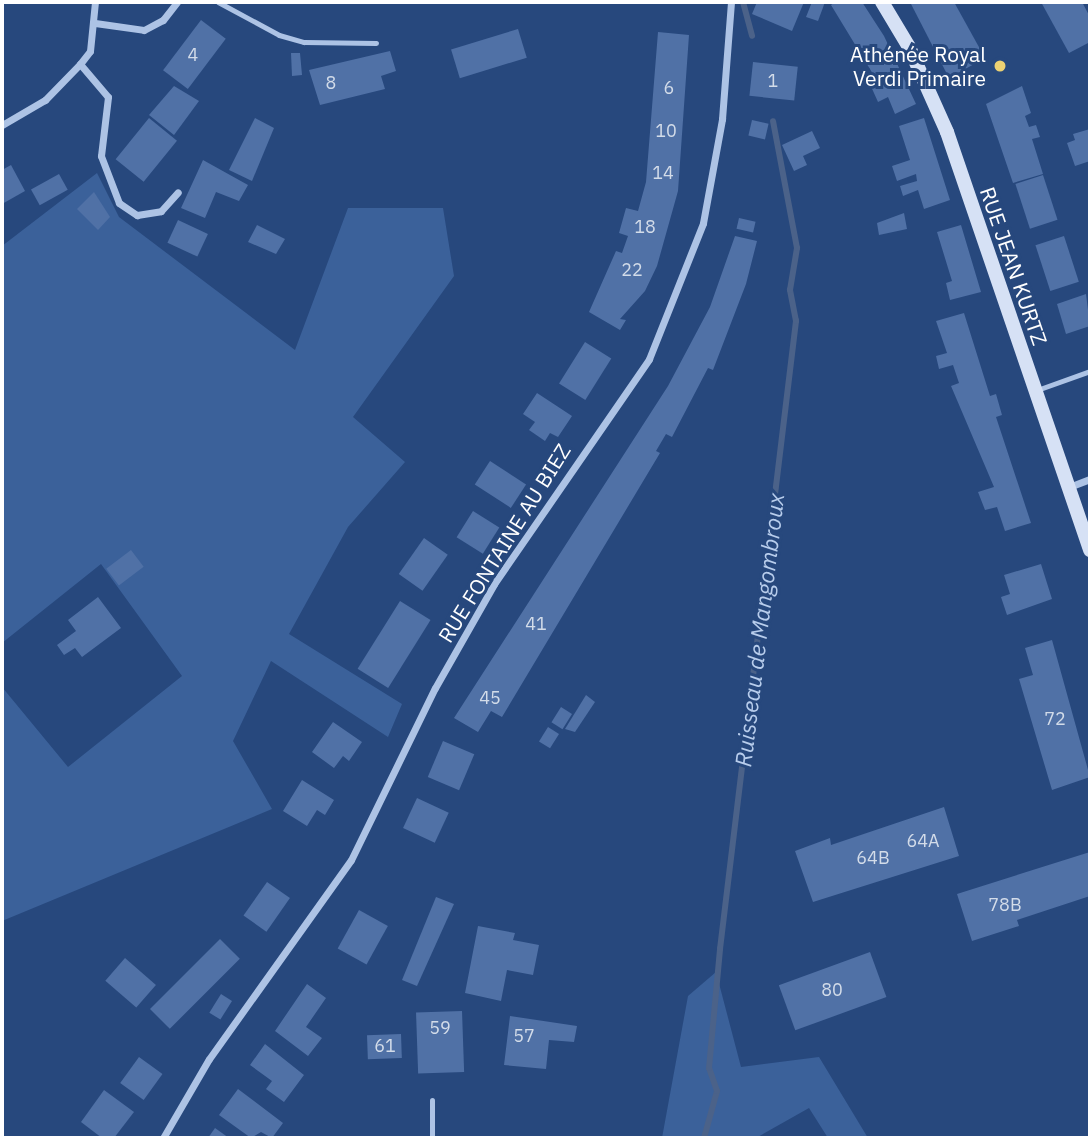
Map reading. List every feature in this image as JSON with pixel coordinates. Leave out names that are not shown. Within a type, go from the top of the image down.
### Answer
[{"type":"main road","name":"RUE JEAN KURTZ","points":[[882,2],[909,47],[947,132],[1090,550]]},
{"type":"street","points":[[2,125],[45,100],[90,51],[95,23],[95,2]]},
{"type":"street","points":[[95,23],[144,30],[163,20],[177,2]]},
{"type":"street","name":"RUE FONTAINE AU BIEZ","points":[[163,1138],[209,1059],[351,860],[435,688],[494,584],[649,359],[704,223],[722,119],[731,2]]},
{"type":"street","points":[[80,64],[107,97],[101,156],[119,203],[137,215],[161,211],[178,192]]},
{"type":"street","points":[[1069,487],[1090,480]]},
{"type":"lane","points":[[218,2],[235,15],[304,42],[376,43]]},
{"type":"lane","points":[[1035,390],[1090,371]]},
{"type":"lane","points":[[432,1100],[432,1138]]},
{"type":"shaded area","points":[[97,173],[119,217],[295,350],[348,208],[443,208],[454,276],[353,417],[405,462],[348,527],[289,634],[402,704],[388,737],[271,661],[233,741],[272,809],[2,921],[2,687],[68,767],[182,676],[101,564],[2,643],[2,246]]},
{"type":"shaded area","points":[[716,972],[741,1067],[819,1057],[868,1138],[828,1138],[809,1108],[756,1138],[662,1138],[688,996]]},
{"type":"building","points":[[757,2],[804,2],[792,31],[752,14]]},
{"type":"building","points":[[812,2],[825,2],[818,21],[806,17]]},
{"type":"building","points":[[835,2],[862,2],[884,36],[916,104],[895,114],[888,97],[878,102],[869,82],[876,79],[831,5]]},
{"type":"building","points":[[910,2],[954,2],[985,58],[949,78]]},
{"type":"building","points":[[1041,2],[1082,2],[1090,17],[1090,42],[1069,53]]},
{"type":"building","points":[[201,20],[226,39],[188,89],[163,70]]},
{"type":"building","points":[[518,29],[527,58],[460,78],[451,49]]},
{"type":"building","points":[[658,32],[689,35],[678,191],[657,266],[645,291],[620,319],[626,320],[620,330],[589,312],[616,251],[622,253],[628,236],[619,233],[626,208],[638,211],[646,182]]},
{"type":"building","points":[[390,51],[396,71],[381,76],[385,89],[320,105],[309,70]]},
{"type":"building","points":[[291,53],[300,53],[302,75],[292,76]]},
{"type":"building","points":[[753,62],[798,67],[794,101],[749,96]]},
{"type":"building","points":[[174,86],[199,101],[174,135],[149,115]]},
{"type":"building","points":[[1022,86],[1031,113],[1025,116],[1029,127],[1036,125],[1040,137],[1032,139],[1043,174],[1013,183],[986,104]]},
{"type":"building","points":[[149,118],[177,141],[144,182],[116,159]]},
{"type":"building","points":[[255,118],[274,128],[252,181],[229,170]]},
{"type":"building","points":[[924,118],[950,200],[924,209],[918,190],[903,196],[900,186],[917,181],[916,174],[897,181],[892,166],[910,160],[899,126]]},
{"type":"building","points":[[752,120],[769,124],[765,139],[748,136]]},
{"type":"building","points":[[1090,129],[1090,161],[1075,166],[1067,143],[1075,140],[1073,134]]},
{"type":"building","points":[[812,131],[820,148],[803,156],[807,165],[794,171],[782,145]]},
{"type":"building","points":[[203,160],[248,185],[239,201],[216,192],[205,218],[181,208]]},
{"type":"building","points":[[11,165],[25,191],[2,204],[2,170]]},
{"type":"building","points":[[59,174],[68,190],[40,205],[31,190]]},
{"type":"building","points":[[1043,175],[1058,220],[1030,229],[1015,184]]},
{"type":"building","points":[[94,192],[110,217],[98,230],[77,209]]},
{"type":"building","points":[[904,213],[907,229],[879,235],[877,223]]},
{"type":"building","points":[[739,218],[756,222],[753,233],[737,229]]},
{"type":"building","points":[[178,220],[208,234],[197,257],[167,243]]},
{"type":"building","points":[[257,225],[285,239],[276,254],[248,242]]},
{"type":"building","points":[[961,225],[981,292],[950,300],[946,283],[952,281],[937,232]]},
{"type":"building","points":[[735,236],[757,241],[746,284],[713,370],[708,368],[672,437],[666,434],[656,451],[660,453],[502,717],[491,711],[478,732],[454,718],[668,386],[710,307]]},
{"type":"building","points":[[1064,236],[1079,282],[1050,291],[1035,245]]},
{"type":"building","points":[[1086,294],[1090,326],[1066,334],[1057,304]]},
{"type":"building","points":[[964,313],[990,396],[996,394],[1002,415],[996,417],[1031,523],[1005,531],[997,507],[985,510],[978,492],[994,487],[951,386],[959,383],[953,365],[939,369],[936,356],[947,353],[936,321]]},
{"type":"building","points":[[585,342],[611,358],[585,400],[559,384]]},
{"type":"building","points":[[537,393],[572,416],[558,437],[550,433],[545,441],[529,430],[535,422],[523,414]]},
{"type":"building","points":[[490,461],[526,484],[511,508],[475,484]]},
{"type":"building","points":[[473,511],[499,527],[483,554],[457,537]]},
{"type":"building","points":[[424,538],[448,555],[423,591],[399,574]]},
{"type":"building","points":[[131,550],[144,567],[119,585],[106,569]]},
{"type":"building","points":[[1041,564],[1052,599],[1007,615],[1001,597],[1010,594],[1004,575]]},
{"type":"building","points":[[98,597],[121,628],[82,657],[75,648],[64,655],[57,645],[76,631],[68,620]]},
{"type":"building","points":[[400,601],[431,620],[388,688],[358,669]]},
{"type":"building","points":[[1052,640],[1090,777],[1052,790],[1019,679],[1033,675],[1025,648]]},
{"type":"building","points":[[586,695],[595,702],[575,732],[565,729]]},
{"type":"building","points":[[561,707],[572,714],[562,729],[551,722]]},
{"type":"building","points":[[333,722],[362,742],[349,761],[343,756],[334,768],[312,752]]},
{"type":"building","points":[[548,727],[559,734],[550,748],[539,741]]},
{"type":"building","points":[[443,741],[474,754],[459,790],[428,777]]},
{"type":"building","points":[[302,780],[334,800],[325,815],[317,810],[307,826],[283,811]]},
{"type":"building","points":[[417,798],[449,813],[435,843],[403,828]]},
{"type":"building","points":[[944,807],[959,856],[813,902],[795,851],[830,838],[831,845]]},
{"type":"building","points":[[1090,852],[1090,896],[1017,920],[1019,926],[972,941],[957,894]]},
{"type":"building","points":[[267,882],[290,898],[266,932],[243,916]]},
{"type":"building","points":[[436,897],[454,904],[417,986],[402,980]]},
{"type":"building","points":[[359,910],[388,926],[367,964],[338,948]]},
{"type":"building","points":[[478,926],[515,933],[513,940],[539,945],[533,975],[507,970],[501,1001],[465,993]]},
{"type":"building","points":[[220,939],[240,959],[170,1029],[150,1009]]},
{"type":"building","points":[[870,952],[886,997],[795,1030],[779,985]]},
{"type":"building","points":[[125,958],[156,985],[136,1008],[105,981]]},
{"type":"building","points":[[307,984],[326,998],[306,1027],[322,1038],[308,1056],[275,1031]]},
{"type":"building","points":[[221,994],[232,1001],[220,1020],[209,1013]]},
{"type":"building","points":[[462,1011],[464,1072],[418,1074],[416,1013]]},
{"type":"building","points":[[510,1016],[577,1026],[574,1042],[549,1040],[546,1069],[504,1065]]},
{"type":"building","points":[[401,1034],[402,1058],[368,1059],[367,1035]]},
{"type":"building","points":[[265,1044],[304,1075],[284,1102],[266,1089],[272,1081],[250,1065]]},
{"type":"building","points":[[139,1057],[162,1074],[144,1100],[120,1083]]},
{"type":"building","points":[[238,1089],[283,1123],[272,1138],[261,1132],[251,1138],[219,1115]]},
{"type":"building","points":[[104,1090],[134,1112],[114,1138],[102,1138],[81,1122]]},
{"type":"building","points":[[215,1128],[229,1138],[208,1138]]},
{"type":"waterway","name":"Ruisseau de Mangombroux","points":[[743,2],[752,36]]},
{"type":"waterway","name":"Ruisseau de Mangombroux","points":[[704,1138],[717,1091],[709,1068],[720,949],[796,321],[790,290],[797,248],[773,121]]},
{"type":"place","name":"Athénée Royal Verdi Primaire","points":[[1000,66]]}]
